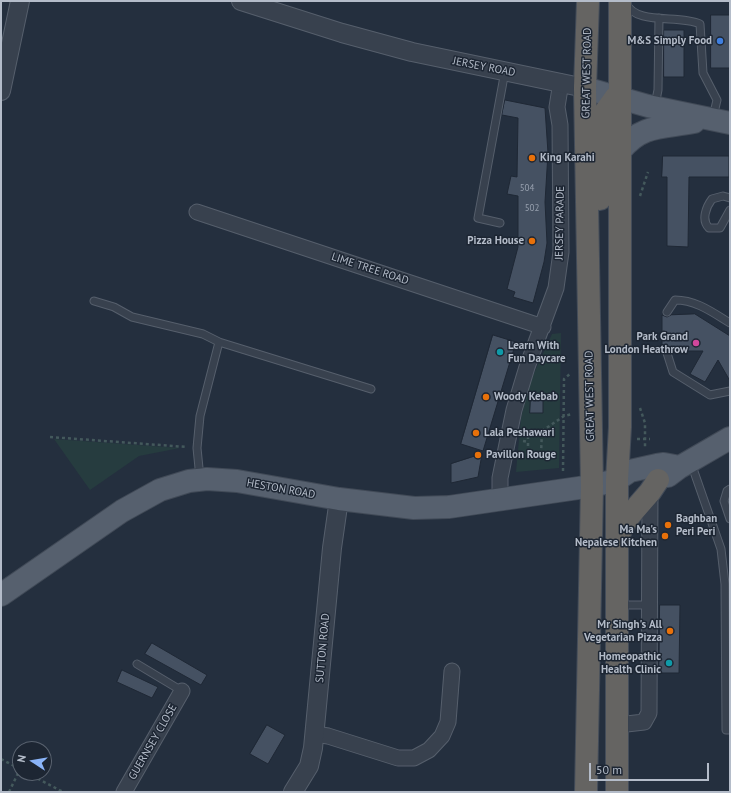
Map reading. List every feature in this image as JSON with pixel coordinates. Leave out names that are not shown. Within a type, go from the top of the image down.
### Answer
[{"type":"highway","name":"GREAT WEST ROAD","points":[[586,792],[592,486],[585,88],[588,1]]},
{"type":"highway","points":[[617,792],[627,724],[616,605],[617,480],[620,427],[621,150],[618,98],[620,1]]},
{"type":"highway","points":[[587,248],[601,195],[603,136],[606,111],[618,98]]},
{"type":"highway","points":[[617,537],[630,515],[654,486]]},
{"type":"main road","name":"JERSEY ROAD","points":[[585,88],[655,108],[715,121]]},
{"type":"main road","points":[[621,150],[630,140],[648,129],[715,121]]},
{"type":"main road","points":[[617,480],[629,484],[654,486],[685,464],[730,438]]},
{"type":"main road","points":[[617,480],[630,471],[656,465],[685,464]]},
{"type":"main road","name":"HESTON ROAD","points":[[1,595],[144,498],[175,485],[200,480],[237,481],[395,507],[431,508],[592,486],[617,480]]},
{"type":"street","points":[[1,91],[20,1]]},
{"type":"street","name":"JERSEY ROAD","points":[[241,1],[342,33],[412,52],[585,88]]},
{"type":"street","name":"JERSEY PARADE","points":[[500,499],[500,478],[507,440],[527,367],[543,327],[556,288],[561,252],[560,126],[557,107],[561,82]]},
{"type":"street","name":"LIME TREE ROAD","points":[[197,212],[543,327]]},
{"type":"street","points":[[561,252],[587,248]]},
{"type":"street","points":[[627,724],[644,722],[649,714],[654,486]]},
{"type":"street","name":"SUTTON ROAD","points":[[292,792],[309,766],[315,734],[332,548],[339,499]]},
{"type":"street","points":[[315,734],[328,736],[398,758],[414,758],[429,750],[442,736],[448,722],[452,671]]},
{"type":"street","name":"GUERNSEY CLOSE","points":[[124,792],[182,691]]},
{"type":"lane","points":[[625,1],[627,6],[634,13],[644,17],[691,20],[700,24],[703,74],[716,100],[715,121]]},
{"type":"lane","points":[[655,108],[658,90],[660,18]]},
{"type":"lane","points":[[500,223],[478,218],[505,71]]},
{"type":"lane","points":[[730,198],[723,196],[712,199],[708,205],[705,220],[706,225],[709,228],[720,228],[730,210]]},
{"type":"lane","points":[[666,312],[675,300],[688,301],[699,304],[730,323]]},
{"type":"lane","points":[[94,301],[114,307],[132,317],[202,334],[219,342],[371,389]]},
{"type":"lane","points":[[200,480],[197,448],[200,416],[219,342]]},
{"type":"lane","points":[[666,353],[673,372],[710,395],[730,391]]},
{"type":"lane","points":[[685,464],[721,550],[728,633],[726,730],[730,730]]},
{"type":"lane","points":[[730,489],[727,491],[724,501],[730,519]]},
{"type":"lane","points":[[616,605],[651,605]]},
{"type":"lane","points":[[138,664],[182,691]]},
{"type":"path","points":[[561,476],[564,459],[564,380]]},
{"type":"path","points":[[542,431],[541,454],[528,454],[528,431],[542,431],[564,416]]},
{"type":"path","points":[[645,452],[646,423]]},
{"type":"path","points":[[50,437],[191,448]]},
{"type":"path","points":[[645,439],[650,439]]},
{"type":"path","points":[[507,440],[528,442]]},
{"type":"path","points":[[1,759],[12,765]]},
{"type":"path","points":[[9,792],[14,781]]},
{"type":"path","points":[[42,781],[63,792]]},
{"type":"green space","points":[[561,333],[559,468],[516,472],[521,418],[529,384],[552,334]]},
{"type":"green space","points":[[54,439],[180,448],[139,456],[90,490]]},
{"type":"building","name":"M&S Simply Food","points":[[711,15],[730,15],[730,68],[711,68]]},
{"type":"building","points":[[664,30],[684,30],[684,77],[664,77]]},
{"type":"building","points":[[505,100],[545,108],[548,153],[545,202],[547,243],[544,262],[533,303],[513,297],[515,292],[507,289],[518,247],[518,196],[507,194],[511,176],[517,177],[518,118],[502,115]]},
{"type":"building","points":[[663,156],[729,156],[729,177],[689,177],[688,247],[667,246],[667,177],[662,177]]},
{"type":"building","name":"Park Grand London Heathrow","points":[[695,314],[730,336],[730,381],[718,360],[705,382],[690,374],[703,351],[672,351],[668,348],[662,351],[662,315],[667,317],[671,315]]},
{"type":"building","points":[[493,335],[516,342],[483,451],[461,444]]},
{"type":"building","points":[[531,394],[543,395],[543,413],[530,413]]},
{"type":"building","points":[[482,454],[478,477],[451,483],[451,464]]},
{"type":"building","points":[[660,605],[680,605],[679,673],[659,673]]},
{"type":"building","points":[[152,643],[207,675],[201,685],[145,654]]},
{"type":"building","points":[[122,670],[158,687],[152,698],[117,682]]},
{"type":"building","points":[[267,725],[285,735],[268,764],[250,754]]},
{"type":"place","name":"M&S Simply Food","points":[[720,41]]},
{"type":"place","name":"King Karahi","points":[[532,158]]},
{"type":"place","name":"Pizza House","points":[[532,241]]},
{"type":"place","name":"Park Grand London Heathrow","points":[[696,343]]},
{"type":"place","name":"Learn With Fun Daycare","points":[[500,352]]},
{"type":"place","name":"Woody Kebab","points":[[486,397]]},
{"type":"place","name":"Lala Peshawari","points":[[476,433]]},
{"type":"place","name":"Pavillon Rouge","points":[[478,455]]},
{"type":"place","name":"Baghban Peri Peri","points":[[668,525]]},
{"type":"place","name":"Ma Ma's Nepalese Kitchen","points":[[665,536]]},
{"type":"place","name":"Mr Singh's All Vegetarian Pizza","points":[[670,631]]},
{"type":"place","name":"Homeopathic Health Clinic","points":[[669,663]]}]
